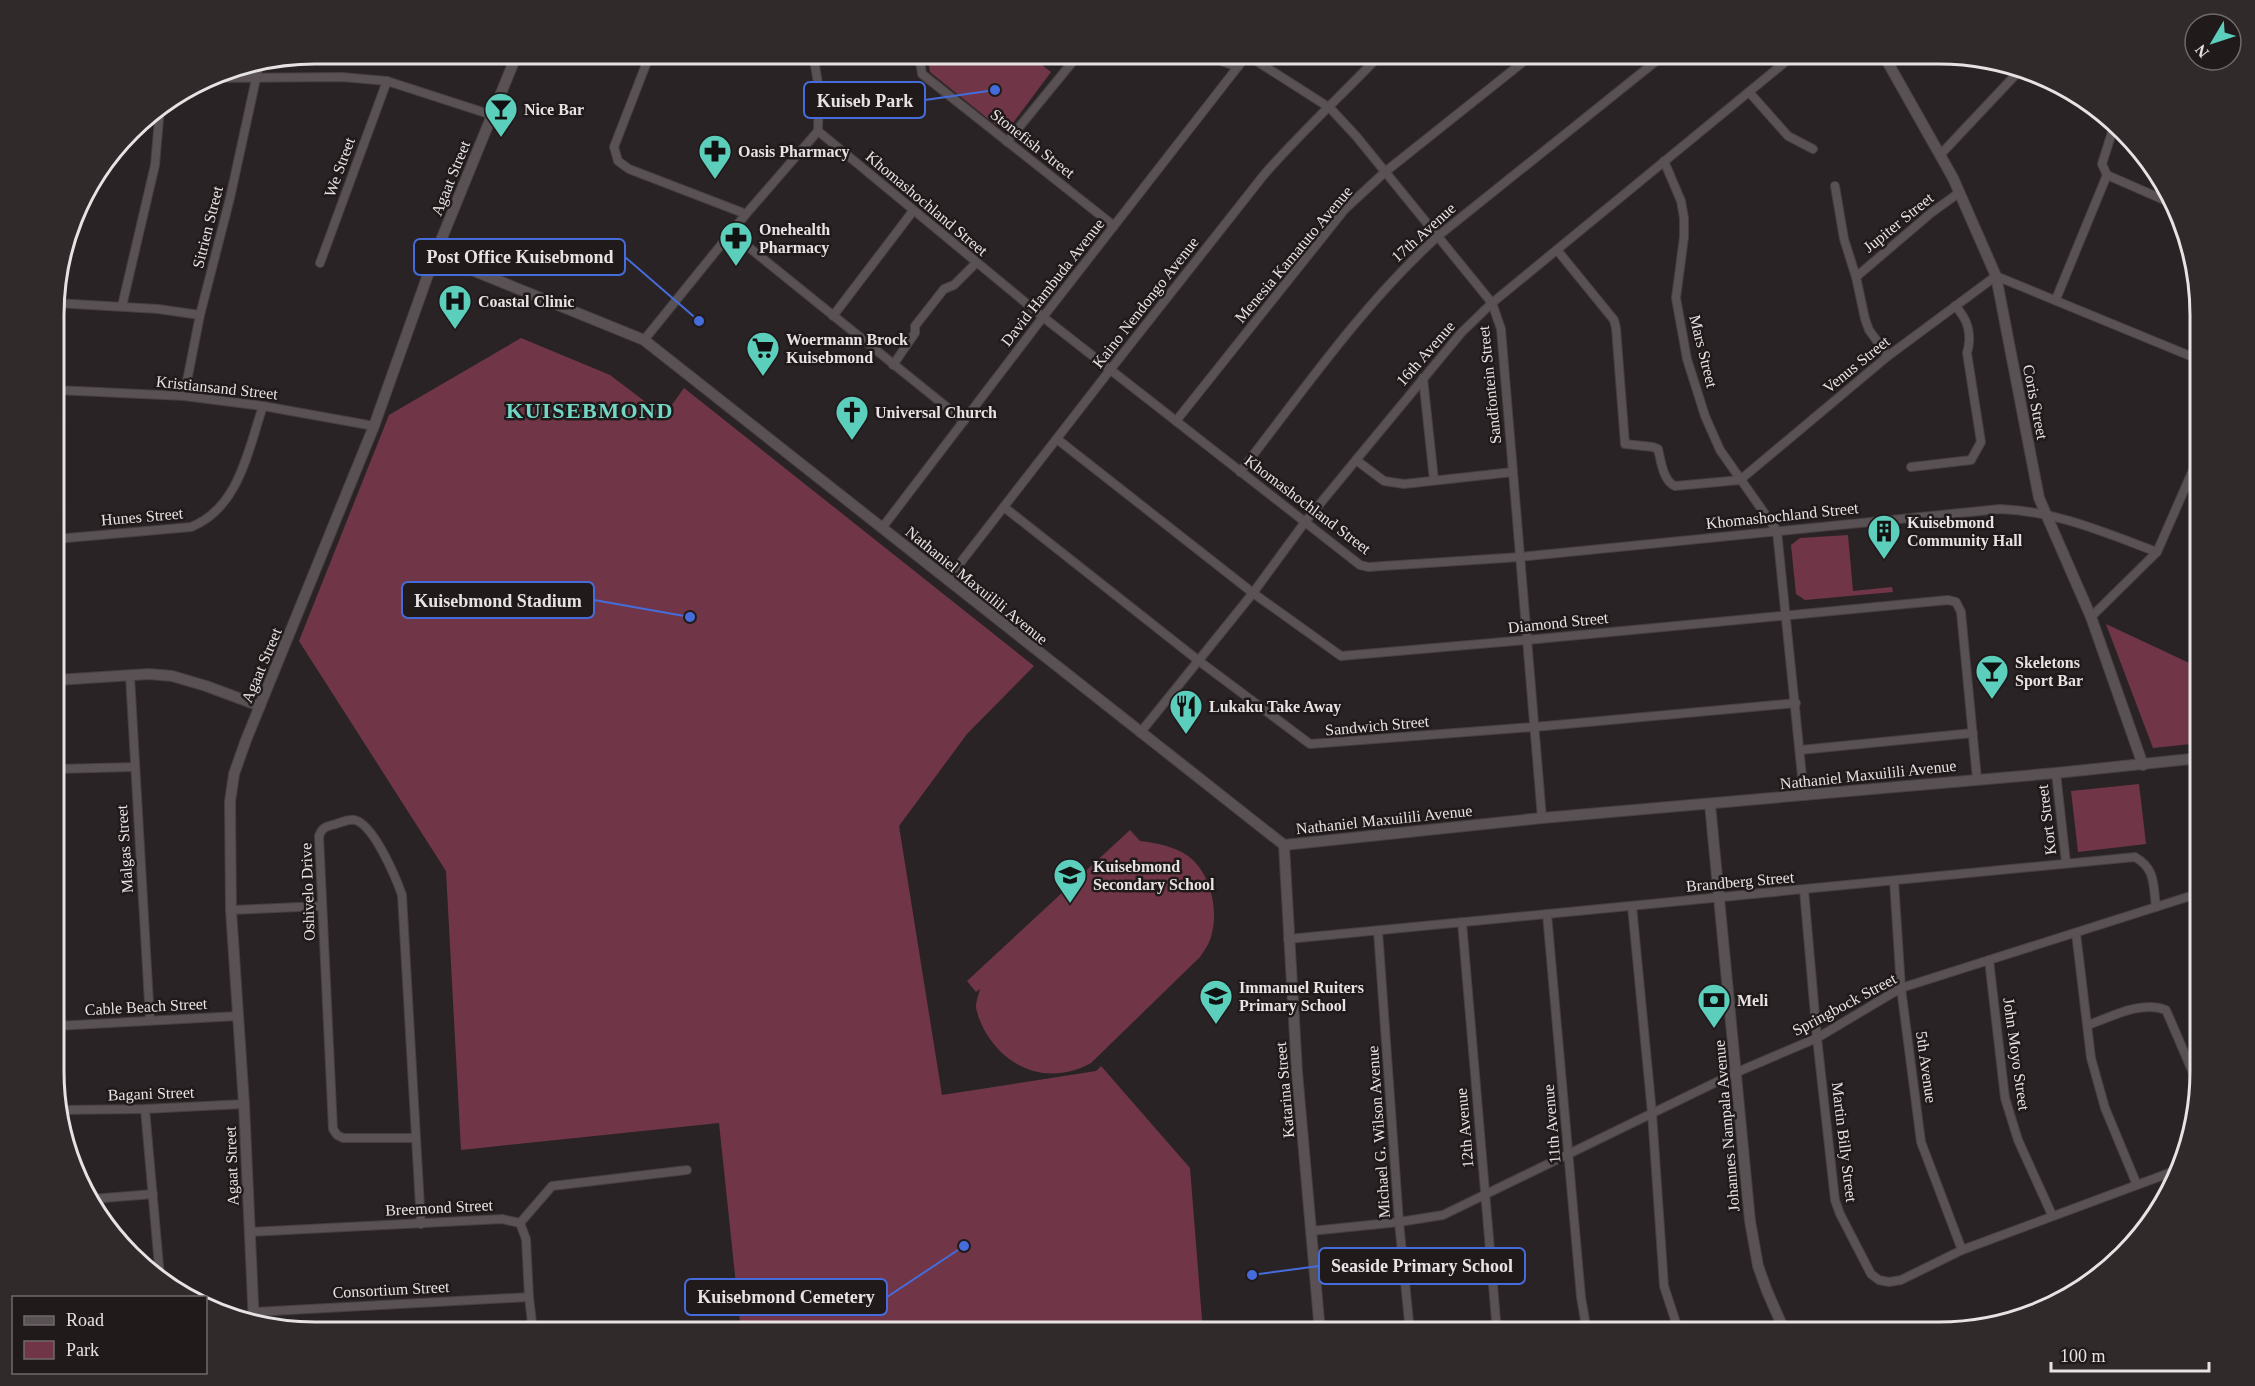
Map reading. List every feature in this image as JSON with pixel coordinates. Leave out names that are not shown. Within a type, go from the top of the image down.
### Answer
[{"type":"street","name":"Agaat Street","points":[[254,1312],[244,1104],[231,910],[230,802],[234,774],[374,426],[435,255],[513,64]]},
{"type":"street","points":[[646,64],[614,147],[618,162],[629,170],[746,214]]},
{"type":"street","points":[[644,340],[730,233],[818,131],[819,89],[815,64]]},
{"type":"street","name":"Stonefish Street","points":[[920,64],[922,74],[1114,226]]},
{"type":"street","points":[[1006,142],[1071,64]]},
{"type":"street","points":[[1230,64],[1238,67]]},
{"type":"street","name":"David Hambuda Avenue","points":[[882,528],[1240,64]]},
{"type":"street","name":"Sandfontein Street","points":[[1261,64],[1330,108],[1356,136],[1492,303],[1502,329],[1542,818]]},
{"type":"street","name":"Kaino Nendongo Avenue","points":[[946,580],[1263,176],[1372,64]]},
{"type":"street","name":"Menesia Kamatuto Avenue","points":[[1176,421],[1345,210],[1385,172],[1520,64]]},
{"type":"street","name":"17th Avenue","points":[[1240,472],[1409,262],[1438,236],[1653,64]]},
{"type":"street","name":"16th Avenue","points":[[1140,733],[1253,593],[1305,522],[1461,333],[1492,303],[1783,64]]},
{"type":"street","name":"Coris Street","points":[[1890,64],[1960,192],[1996,276],[2038,498],[2091,617],[2143,765]]},
{"type":"street","name":"Sitrien Street","points":[[184,396],[200,315],[258,71]]},
{"type":"street","points":[[1940,155],[2014,76]]},
{"type":"street","points":[[237,77],[364,78],[387,81],[492,115]]},
{"type":"street","name":"We Street","points":[[320,263],[387,81]]},
{"type":"street","points":[[1749,92],[1788,136],[1813,149]]},
{"type":"street","points":[[122,306],[155,165],[159,119]]},
{"type":"street","name":"Khomashochland Street","points":[[818,131],[1043,317],[1360,565],[1368,567],[1520,556],[2001,509],[2044,513],[2090,526],[2157,552]]},
{"type":"street","points":[[2111,133],[2102,164],[2107,175],[2162,199]]},
{"type":"street","name":"Mars Street","points":[[1665,161],[1682,201],[1684,218],[1684,237],[1676,298],[1687,359],[1705,416],[1720,450],[1777,531]]},
{"type":"street","points":[[2056,299],[2107,175]]},
{"type":"street","points":[[1835,186],[1844,239],[1867,325],[1888,356]]},
{"type":"street","name":"Jupiter Street","points":[[1856,277],[1960,192]]},
{"type":"street","points":[[832,316],[914,211]]},
{"type":"street","points":[[730,233],[964,421]]},
{"type":"street","points":[[1557,250],[1614,320],[1625,444],[1658,449],[1666,479],[1669,484],[1675,486],[1740,480]]},
{"type":"street","name":"Nathaniel Maxuilili Avenue","points":[[435,255],[644,340],[1284,845],[1542,818],[2190,759]]},
{"type":"street","points":[[893,365],[915,333],[915,326],[944,290],[954,285],[976,263]]},
{"type":"street","points":[[1996,276],[2190,356]]},
{"type":"street","name":"Venus Street","points":[[1740,480],[1888,356],[1996,276]]},
{"type":"street","points":[[65,303],[158,309],[200,315]]},
{"type":"street","points":[[1911,467],[1971,460],[1981,442],[1967,353],[1971,339],[1964,314],[1955,306]]},
{"type":"street","points":[[1423,378],[1434,480]]},
{"type":"street","name":"Kristiansand Street","points":[[64,390],[184,396],[263,406],[374,426]]},
{"type":"street","name":"Hunes Street","points":[[64,538],[191,527],[204,522],[226,502],[233,489],[263,406]]},
{"type":"street","name":"Diamond Street","points":[[1057,439],[1253,593],[1335,653],[1346,657],[1948,600],[1956,602],[1961,612],[1977,779]]},
{"type":"street","points":[[1356,460],[1384,481],[1404,484],[1513,472]]},
{"type":"street","points":[[2091,617],[2157,552],[2190,477]]},
{"type":"street","name":"Sandwich Street","points":[[1004,507],[1199,661],[1310,744],[1534,727],[1796,703]]},
{"type":"street","points":[[1777,531],[1804,796]]},
{"type":"street","name":"Malgas Street","points":[[130,676],[150,1020]]},
{"type":"street","points":[[64,680],[171,676],[260,706]]},
{"type":"street","points":[[1800,750],[1973,733]]},
{"type":"street","points":[[64,769],[134,767]]},
{"type":"street","name":"Kort Street","points":[[2056,773],[2066,863]]},
{"type":"street","name":"Johannes Nampala Avenue","points":[[1710,804],[1750,1221],[1758,1266],[1780,1322]]},
{"type":"street","name":"Oshivelo Drive","points":[[415,1138],[343,1138],[333,1129],[319,836],[325,826],[353,820],[367,828],[396,876],[402,895],[421,1224]]},
{"type":"street","name":"Katarina Street","points":[[1284,845],[1297,1072],[1319,1322]]},
{"type":"street","name":"Brandberg Street","points":[[1288,939],[2135,857],[2147,863],[2152,875],[2156,907]]},
{"type":"street","name":"5th Avenue","points":[[1894,881],[1901,988],[1921,1142],[1962,1250]]},
{"type":"street","name":"Martin Billy Street","points":[[1804,890],[1835,1200],[1871,1274],[1879,1280],[1890,1282],[1901,1280],[1962,1250],[2168,1173]]},
{"type":"street","name":"Springbock Street","points":[[1311,1231],[1443,1215],[1735,1073],[1817,1038],[1901,988],[2190,896]]},
{"type":"street","points":[[231,910],[322,906]]},
{"type":"street","points":[[1632,906],[1652,1113],[1664,1286],[1676,1322]]},
{"type":"street","name":"11th Avenue","points":[[1546,914],[1581,1297],[1585,1322]]},
{"type":"street","name":"12th Avenue","points":[[1462,922],[1496,1322]]},
{"type":"street","name":"Michael G. Wilson Avenue","points":[[1378,931],[1399,1222],[1409,1322]]},
{"type":"street","points":[[2076,933],[2091,1058],[2105,1108],[2137,1185]]},
{"type":"street","name":"John Moyo Street","points":[[1989,960],[2005,1098],[2018,1140],[2052,1215]]},
{"type":"street","points":[[2088,1025],[2144,1007],[2158,1007],[2166,1010],[2190,1066]]},
{"type":"street","name":"Cable Beach Street","points":[[64,1026],[238,1016]]},
{"type":"street","name":"Bagani Street","points":[[68,1110],[244,1104]]},
{"type":"street","points":[[145,1109],[158,1266]]},
{"type":"street","points":[[532,1322],[526,1239],[520,1223],[552,1186],[687,1170]]},
{"type":"street","points":[[100,1198],[153,1194]]},
{"type":"street","name":"Breemond Street","points":[[249,1232],[502,1219],[520,1223]]},
{"type":"street","name":"Consortium Street","points":[[254,1312],[529,1297]]},
{"type":"green space","points":[[929,64],[1041,64],[1051,72],[1010,127],[997,126],[930,72]]},
{"type":"green space","points":[[521,338],[610,375],[664,416],[684,388],[1034,666],[967,734],[899,826],[942,1095],[1096,1071],[1101,1066],[1190,1168],[1202,1322],[740,1322],[719,1123],[461,1150],[446,871],[299,641],[389,415]]},
{"type":"green space","points":[[1848,535],[1853,591],[1892,587],[1893,592],[1805,600],[1796,594],[1791,545],[1800,538]]},
{"type":"green space","points":[[2106,624],[2190,663],[2190,744],[2153,748]]},
{"type":"green space","points":[[2139,784],[2146,844],[2078,852],[2071,791]]},
{"type":"green space","points":[[1130,830],[1140,841],[1177,850],[1196,863],[1207,882],[1213,904],[1213,926],[1209,942],[1200,957],[1091,1063],[1076,1070],[1061,1073],[1046,1073],[1019,1065],[1006,1057],[986,1033],[976,1007],[980,989],[976,992],[967,981]]},
{"type":"place","name":"Kuiseb Park","points":[[995,90]]},
{"type":"place","name":"Nice Bar","points":[[501,138]]},
{"type":"place","name":"Oasis Pharmacy","points":[[715,180]]},
{"type":"place","name":"Onehealth Pharmacy","points":[[736,267]]},
{"type":"place","name":"Post Office Kuisebmond","points":[[699,321]]},
{"type":"place","name":"Coastal Clinic","points":[[455,330]]},
{"type":"place","name":"Woermann Brock Kuisebmond","points":[[763,377]]},
{"type":"place","name":"Universal Church","points":[[852,441]]},
{"type":"place","name":"Kuisebmond Community Hall","points":[[1884,560]]},
{"type":"place","name":"Kuisebmond Stadium","points":[[690,617]]},
{"type":"place","name":"Skeletons Sport Bar","points":[[1992,700]]},
{"type":"place","name":"Lukaku Take Away","points":[[1186,735]]},
{"type":"place","name":"Kuisebmond Secondary School","points":[[1070,904]]},
{"type":"place","name":"Immanuel Ruiters Primary School","points":[[1216,1025]]},
{"type":"place","name":"Meli","points":[[1714,1029]]},
{"type":"place","name":"Kuisebmond Cemetery","points":[[964,1246]]},
{"type":"place","name":"Seaside Primary School","points":[[1252,1275]]},
{"type":"district","name":"KUISEBMOND","points":[[590,410]]}]
